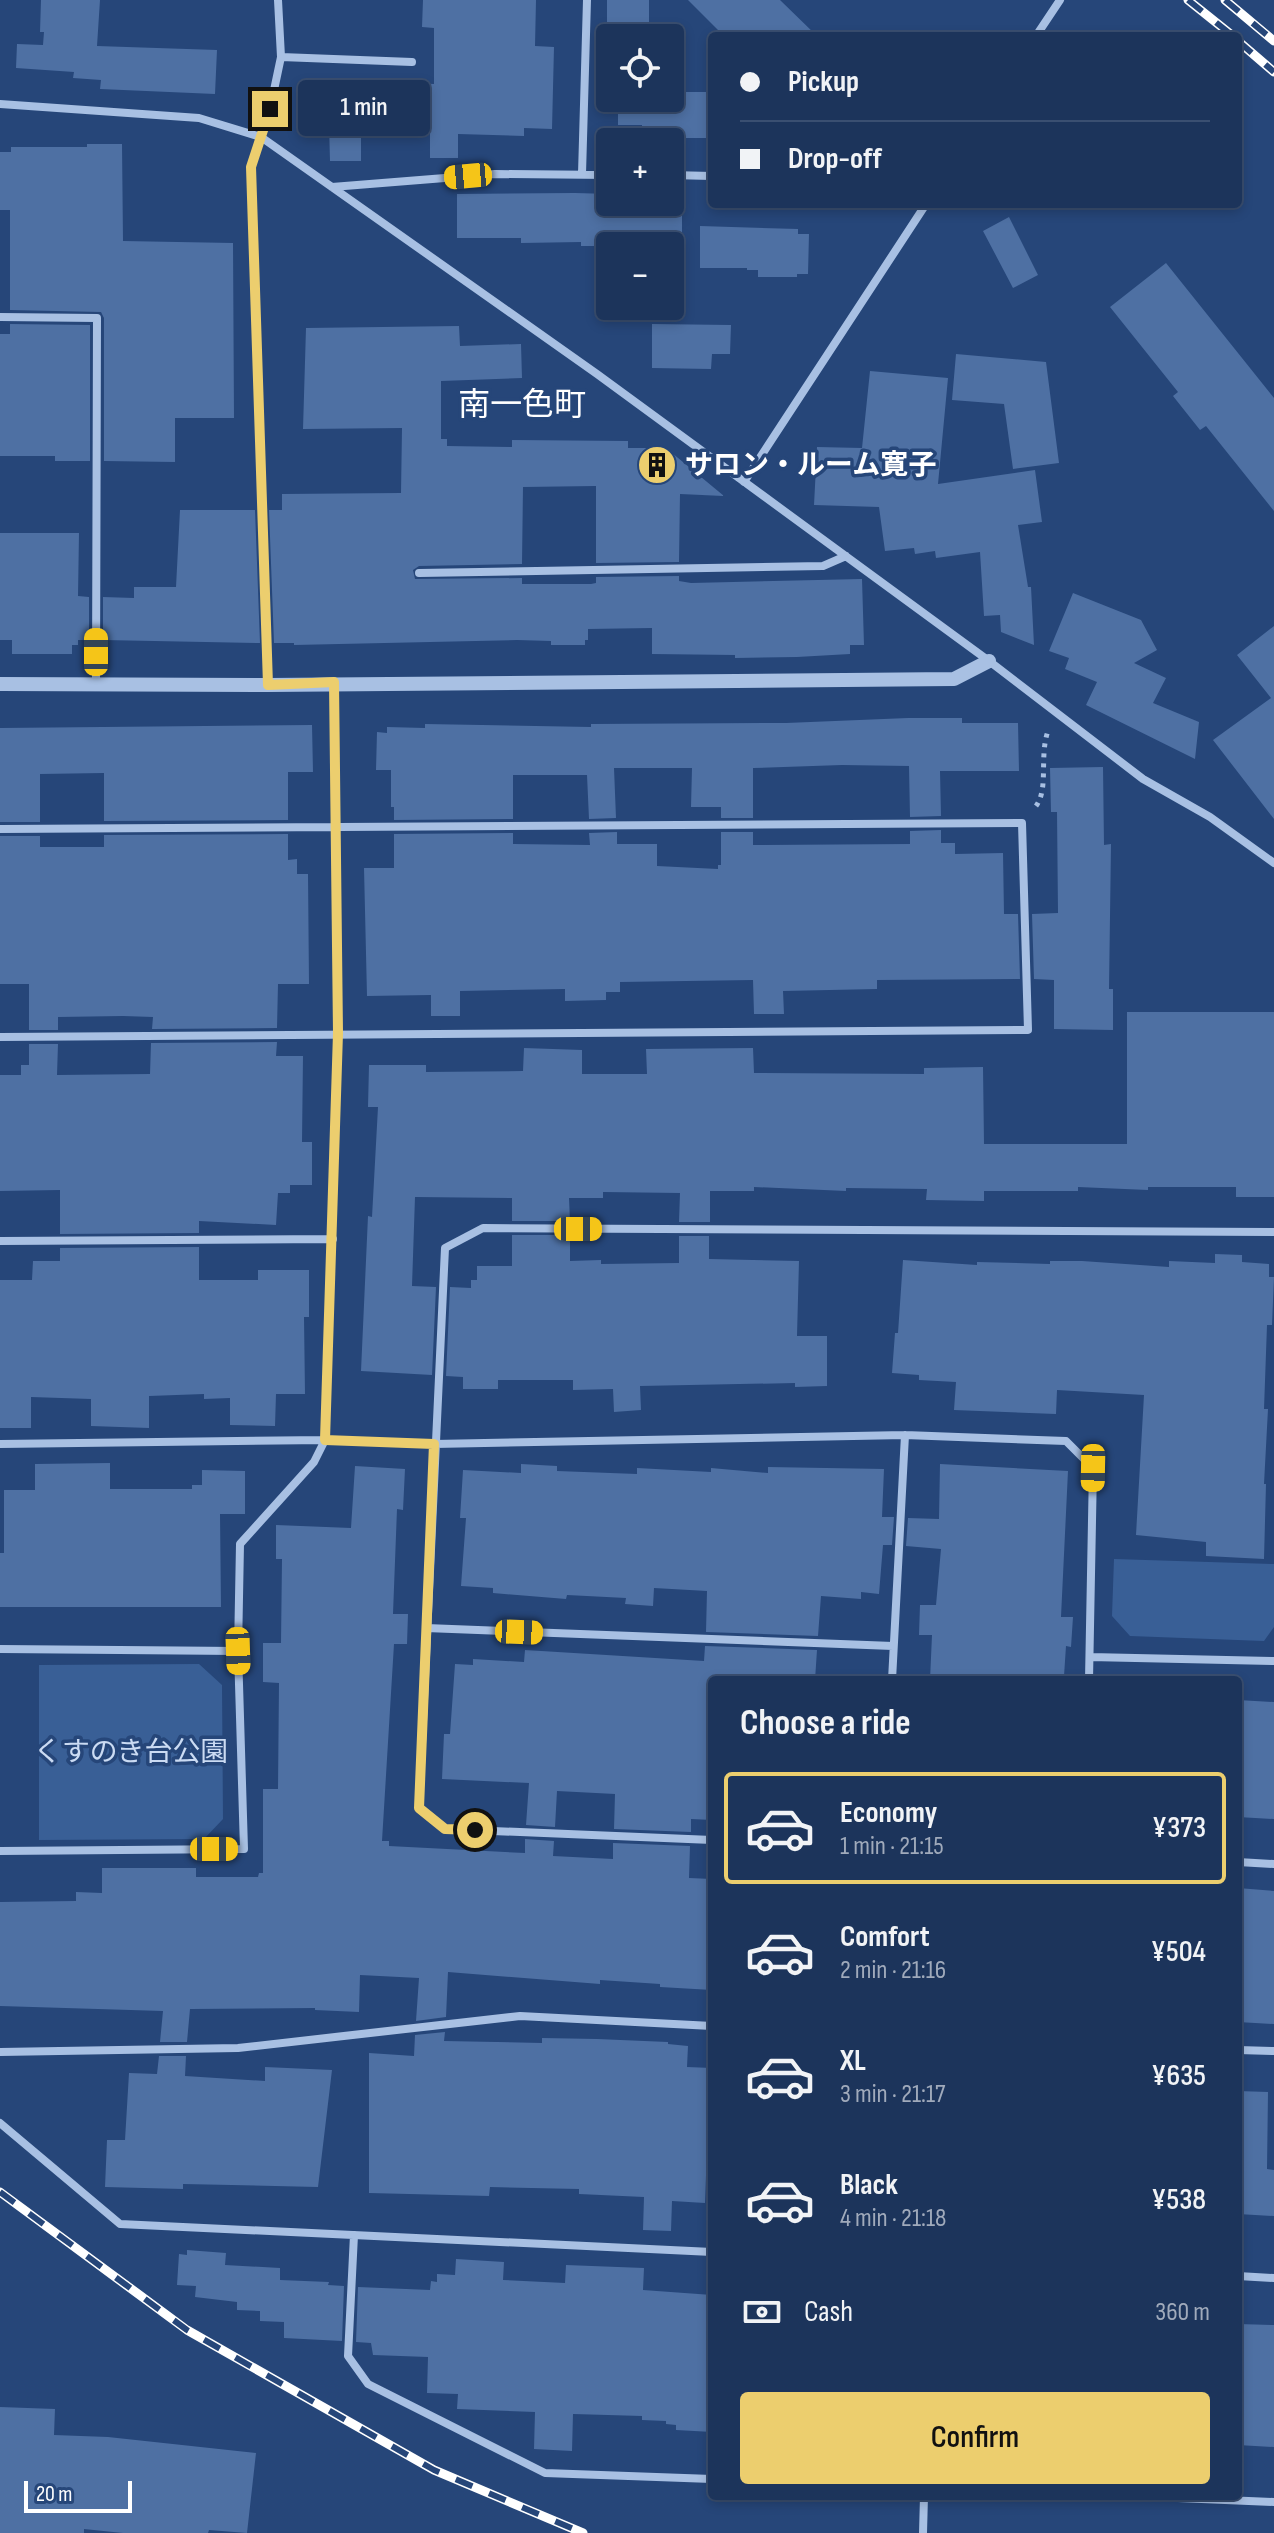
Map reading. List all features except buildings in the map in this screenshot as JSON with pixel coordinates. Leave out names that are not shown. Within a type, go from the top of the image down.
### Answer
[{"type":"street","points":[[268,685],[251,167],[270,109],[281,57],[278,0]]},
{"type":"street","points":[[582,174],[587,0]]},
{"type":"street","points":[[1039,32],[1060,0]]},
{"type":"street","points":[[281,57],[412,62]]},
{"type":"street","points":[[0,104],[199,118],[261,137],[597,374],[989,661],[1143,779],[1210,817],[1274,863]]},
{"type":"street","points":[[332,188],[495,174],[596,174]]},
{"type":"street","points":[[684,175],[708,176]]},
{"type":"street","points":[[744,482],[923,208]]},
{"type":"street","points":[[0,317],[97,318],[96,683]]},
{"type":"street","points":[[419,573],[823,566],[846,556]]},
{"type":"street","points":[[0,684],[268,685],[334,682],[954,679],[989,661]]},
{"type":"street","points":[[0,1851],[244,1849],[238,1651],[240,1544],[314,1462],[325,1440],[338,1033],[334,682]]},
{"type":"street","points":[[0,829],[1022,823],[1028,1030],[0,1037]]},
{"type":"street","points":[[708,1840],[445,1829],[419,1808],[445,1248],[483,1228],[1274,1232]]},
{"type":"street","points":[[0,1241],[333,1239]]},
{"type":"street","points":[[892,1676],[905,1435]]},
{"type":"street","points":[[0,1444],[325,1440],[434,1444],[905,1435],[1066,1441],[1093,1468],[1089,1676]]},
{"type":"street","points":[[426,1628],[893,1646]]},
{"type":"street","points":[[0,1649],[238,1651]]},
{"type":"street","points":[[1090,1657],[1274,1661]]},
{"type":"street","points":[[1242,1862],[1274,1864]]},
{"type":"street","points":[[0,2052],[238,2048],[520,2016],[708,2026]]},
{"type":"street","points":[[1242,2050],[1274,2051]]},
{"type":"street","points":[[0,2123],[120,2224],[708,2252]]},
{"type":"street","points":[[354,2235],[348,2356],[368,2384],[545,2473],[708,2479]]},
{"type":"street","points":[[1242,2276],[1274,2278]]},
{"type":"street","points":[[923,2533],[924,2500]]},
{"type":"street","points":[[1226,2500],[1274,2502]]},
{"type":"path","points":[[1022,823],[1043,797],[1043,747],[1056,712]]},
{"type":"green space","points":[[1114,1559],[1274,1564],[1274,1627],[1264,1641],[1130,1636],[1112,1616]]},
{"type":"green space","name":"くすのき台公園","points":[[199,1664],[222,1685],[223,1819],[204,1839],[39,1840],[39,1665]]},
{"type":"railway","points":[[1188,0],[1228,32]]},
{"type":"railway","points":[[1225,0],[1274,41]]},
{"type":"railway","points":[[1242,44],[1274,72]]},
{"type":"railway","points":[[0,2192],[187,2330],[434,2470],[583,2533]]},
{"type":"place","name":"サロン・ルーム寛子","points":[[657,465]]},
{"type":"district","name":"南一色町","points":[[522,405]]},
{"type":"route","points":[[270,109],[251,167],[268,685],[334,682],[338,1033],[325,1440],[434,1444],[419,1808],[445,1829],[475,1830]]}]
